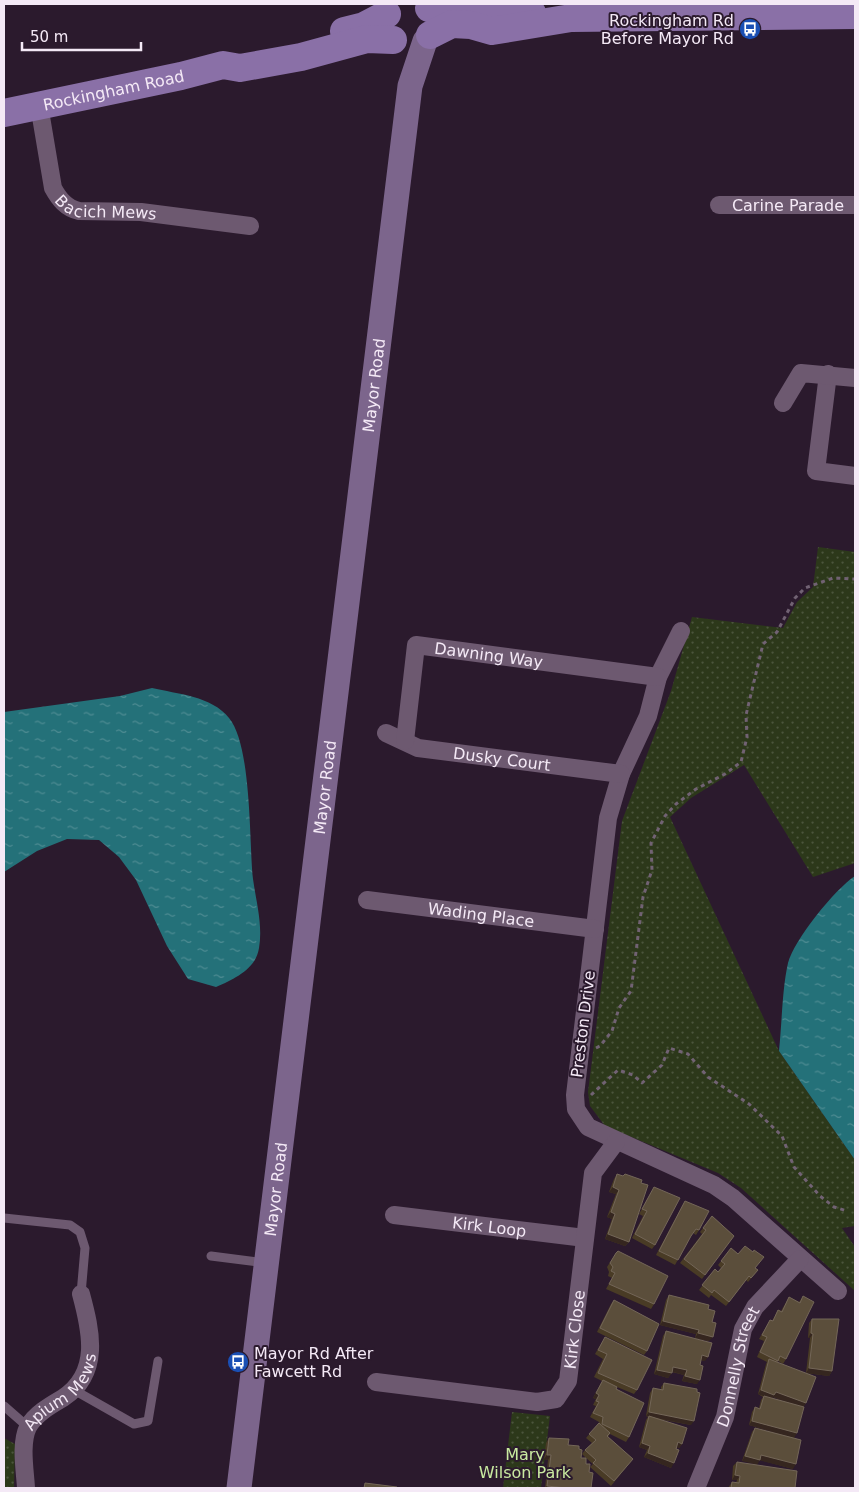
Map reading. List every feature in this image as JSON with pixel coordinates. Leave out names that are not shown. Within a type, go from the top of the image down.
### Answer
[{"type":"main road","name":"Rockingham Road","points":[[426,5],[526,12],[571,18],[855,15]]},
{"type":"main road","points":[[405,29],[433,20],[426,5]]},
{"type":"main road","name":"Rockingham Road","points":[[4,113],[181,76],[223,65],[240,68],[300,57],[405,29],[452,24],[471,25],[492,31],[571,18]]},
{"type":"main road","name":"Mayor Road","points":[[239,1488],[410,86],[405,29]]},
{"type":"street","name":"Bacich Mews","points":[[39,105],[53,188],[58,197],[70,209],[78,211],[141,212],[250,226]]},
{"type":"street","name":"Carine Parade","points":[[719,205],[855,204]]},
{"type":"street","points":[[784,403],[801,374],[828,374],[855,378]]},
{"type":"street","points":[[828,374],[816,471],[855,476]]},
{"type":"street","name":"Preston Drive","points":[[576,1109],[574,1096],[608,818],[621,774],[648,716],[658,677],[681,631]]},
{"type":"street","name":"Dawning Way","points":[[405,741],[416,644],[658,677]]},
{"type":"street","name":"Dusky Court","points":[[386,733],[418,748],[621,774]]},
{"type":"street","name":"Wading Place","points":[[367,900],[595,929]]},
{"type":"street","points":[[576,1109],[588,1127],[616,1142],[714,1185],[733,1198],[838,1291]]},
{"type":"street","name":"Kirk Close","points":[[376,1382],[537,1402],[556,1399],[568,1381],[593,1173],[616,1142]]},
{"type":"street","name":"Kirk Loop","points":[[394,1215],[585,1238]]},
{"type":"street","name":"Donnelly Street","points":[[696,1488],[726,1417],[743,1329],[754,1308],[800,1259]]},
{"type":"street","name":"Apium Mews","points":[[26,1488],[24,1445],[28,1427],[43,1410],[74,1390],[90,1363],[90,1330],[81,1294]]},
{"type":"lane","points":[[4,1218],[70,1225],[80,1232],[85,1248],[81,1294]]},
{"type":"lane","points":[[211,1256],[266,1263]]},
{"type":"lane","points":[[74,1390],[134,1424],[148,1421],[158,1361]]},
{"type":"lane","points":[[4,1406],[28,1427]]},
{"type":"path","points":[[579,1055],[600,1046],[612,1031],[619,1008],[631,991],[643,897],[652,870],[652,843],[665,816],[676,804],[696,789],[726,774],[741,762],[747,736],[746,715],[763,644],[778,632],[791,603],[804,588],[833,578],[855,580]]},
{"type":"path","points":[[576,1109],[618,1070],[633,1075],[642,1083],[662,1066],[669,1048],[688,1054],[708,1077],[749,1104],[782,1136],[794,1167],[820,1196],[834,1207],[847,1211]]},
{"type":"green space","points":[[818,547],[855,552],[855,863],[813,877],[744,765],[691,798],[670,817],[779,1051],[855,1160],[855,1226],[842,1228],[855,1247],[855,1291],[741,1188],[718,1173],[605,1126],[590,1106],[588,1092],[622,821],[671,691],[692,617],[783,628],[797,602],[813,587]]},
{"type":"green space","name":"Mary Wilson Park","points":[[512,1412],[550,1416],[541,1488],[503,1488]]},
{"type":"green space","points":[[4,1438],[15,1444],[14,1488],[4,1488]]},
{"type":"water","points":[[152,688],[204,700],[222,711],[229,718],[236,731],[242,750],[246,771],[253,879],[260,922],[260,939],[254,962],[237,977],[216,987],[188,979],[167,946],[136,880],[119,857],[99,840],[67,839],[37,851],[4,872],[4,712],[120,696]]},
{"type":"water","points":[[855,876],[855,1160],[779,1051],[784,984],[792,953],[816,916],[837,892]]},
{"type":"building","points":[[617,1174],[623,1176],[625,1174],[642,1180],[641,1183],[648,1185],[629,1242],[608,1234],[615,1214],[611,1212],[619,1190],[613,1187]]},
{"type":"building","points":[[654,1187],[680,1198],[655,1245],[635,1234],[647,1211],[642,1209]]},
{"type":"building","points":[[685,1201],[709,1211],[699,1230],[696,1229],[691,1236],[678,1260],[659,1251]]},
{"type":"building","points":[[712,1216],[734,1236],[705,1275],[684,1259],[706,1230],[703,1228]]},
{"type":"building","points":[[745,1246],[764,1257],[755,1268],[758,1270],[751,1278],[749,1276],[729,1302],[714,1290],[712,1293],[702,1285],[715,1269],[718,1272],[725,1264],[721,1261],[731,1248],[738,1254]]},
{"type":"building","points":[[618,1251],[668,1276],[654,1304],[609,1284],[615,1273],[611,1271],[613,1267],[610,1263]]},
{"type":"building","points":[[669,1295],[709,1305],[708,1309],[715,1311],[712,1322],[716,1323],[713,1337],[698,1333],[699,1330],[663,1321]]},
{"type":"building","points":[[803,1296],[814,1302],[786,1359],[780,1356],[778,1361],[760,1352],[767,1337],[762,1335],[770,1320],[773,1321],[778,1310],[782,1312],[789,1297],[800,1303]]},
{"type":"building","points":[[614,1300],[659,1324],[647,1351],[600,1328]]},
{"type":"building","points":[[812,1319],[839,1319],[832,1371],[809,1368],[813,1334],[811,1333]]},
{"type":"building","points":[[666,1331],[712,1343],[708,1357],[702,1355],[700,1365],[703,1366],[700,1380],[685,1376],[687,1370],[673,1367],[672,1373],[657,1370]]},
{"type":"building","points":[[605,1337],[652,1360],[637,1390],[598,1373],[607,1354],[598,1350]]},
{"type":"building","points":[[769,1359],[816,1377],[806,1403],[776,1392],[774,1395],[761,1390]]},
{"type":"building","points":[[603,1380],[644,1403],[629,1437],[602,1424],[603,1417],[593,1413],[599,1402],[596,1401],[599,1395],[596,1393]]},
{"type":"building","points":[[664,1383],[697,1389],[697,1392],[700,1393],[694,1421],[649,1412],[653,1388],[663,1390]]},
{"type":"building","points":[[764,1396],[804,1407],[797,1433],[752,1421],[755,1407],[760,1409]]},
{"type":"building","points":[[649,1416],[687,1428],[682,1444],[678,1442],[676,1449],[679,1450],[674,1463],[648,1453],[650,1446],[642,1443]]},
{"type":"building","points":[[599,1423],[610,1433],[607,1436],[633,1459],[614,1481],[593,1463],[596,1460],[585,1450],[596,1440],[589,1434]]},
{"type":"building","points":[[755,1428],[801,1440],[796,1464],[761,1455],[760,1460],[745,1456]]},
{"type":"building","points":[[549,1438],[569,1439],[568,1445],[579,1446],[579,1449],[582,1450],[581,1458],[586,1458],[586,1464],[590,1464],[589,1472],[593,1473],[591,1488],[547,1486],[551,1455],[547,1455]]},
{"type":"building","points":[[737,1462],[797,1471],[795,1488],[731,1488],[732,1482],[739,1483],[740,1476],[735,1475]]},
{"type":"building","points":[[365,1483],[397,1487],[364,1488]]},
{"type":"place","name":"Rockingham Rd Before Mayor Rd","points":[[750,29]]},
{"type":"place","name":"Mayor Rd After Fawcett Rd","points":[[238,1362]]}]
